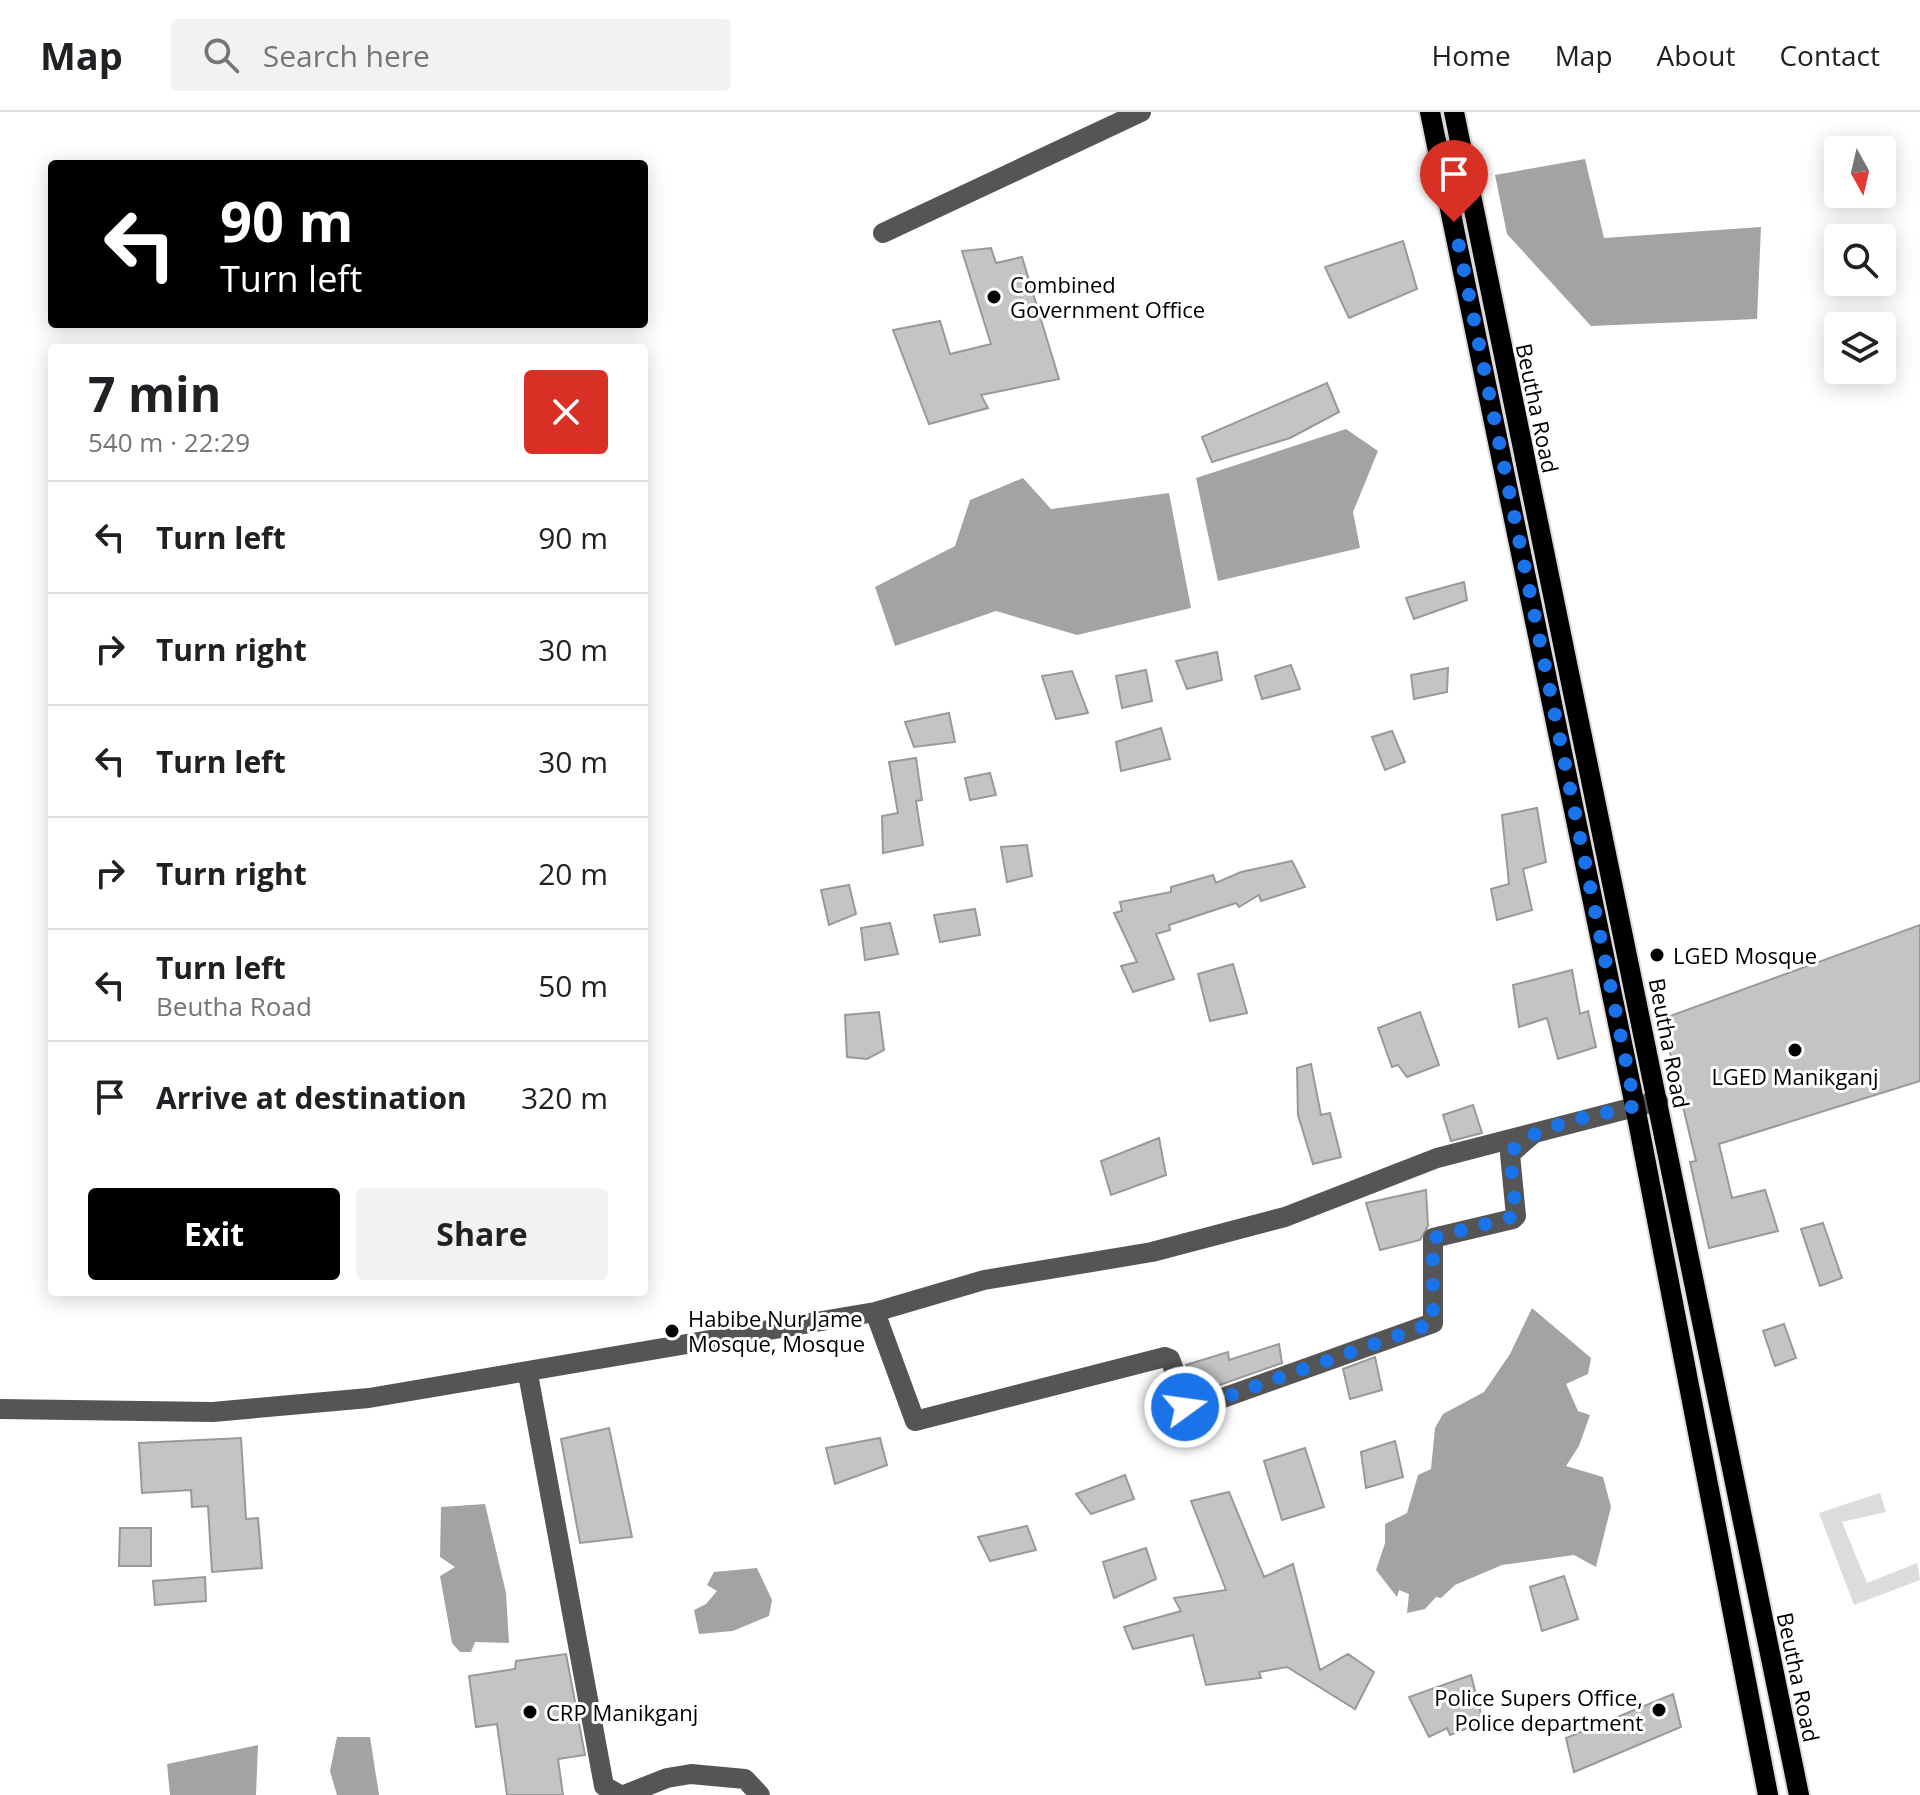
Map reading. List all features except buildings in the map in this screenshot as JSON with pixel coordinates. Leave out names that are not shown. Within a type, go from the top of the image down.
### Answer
[{"type":"main road","name":"Beutha Road","points":[[1430,112],[1635,1106],[1768,1795]]},
{"type":"main road","name":"Beutha Road","points":[[1454,112],[1799,1795]]},
{"type":"main road","points":[[1742,1672],[1772,1668]]},
{"type":"street","points":[[883,233],[1141,112]]},
{"type":"street","points":[[0,1409],[213,1412],[369,1398],[454,1382],[528,1374],[664,1346],[875,1312],[984,1280],[1152,1252],[1285,1217],[1426,1162],[1658,1101]]},
{"type":"street","points":[[875,1312],[915,1421],[1165,1357],[1170,1359],[1189,1410],[1433,1323],[1433,1238],[1516,1216],[1510,1154],[1539,1131]]},
{"type":"street","points":[[528,1374],[604,1786],[622,1795],[667,1778],[691,1774],[745,1779],[760,1795]]},
{"type":"shaded area","points":[[1585,159],[1604,238],[1761,227],[1757,319],[1591,326],[1507,234],[1495,175]]},
{"type":"shaded area","points":[[1346,429],[1378,451],[1353,512],[1360,548],[1218,581],[1196,478]]},
{"type":"shaded area","points":[[1023,478],[1051,509],[1169,493],[1191,608],[1077,635],[996,611],[895,646],[875,587],[955,546],[970,500]]},
{"type":"shaded area","points":[[1532,1308],[1591,1358],[1588,1374],[1566,1384],[1578,1411],[1590,1415],[1579,1446],[1566,1466],[1603,1477],[1611,1507],[1596,1567],[1574,1555],[1502,1565],[1455,1585],[1441,1598],[1436,1597],[1425,1609],[1407,1613],[1409,1594],[1399,1590],[1397,1597],[1376,1570],[1385,1543],[1385,1524],[1407,1513],[1418,1475],[1431,1469],[1435,1428],[1443,1414],[1484,1392],[1510,1354]]},
{"type":"shaded area","points":[[1880,1493],[1886,1512],[1842,1522],[1867,1583],[1917,1563],[1920,1580],[1854,1605],[1819,1513]]},
{"type":"shaded area","points":[[485,1504],[506,1593],[509,1643],[475,1642],[471,1652],[460,1652],[452,1643],[440,1576],[455,1567],[440,1557],[441,1507]]},
{"type":"shaded area","points":[[757,1568],[772,1600],[769,1616],[733,1631],[699,1634],[694,1610],[706,1604],[717,1591],[707,1585],[714,1572]]},
{"type":"shaded area","points":[[337,1737],[370,1737],[379,1795],[337,1795],[330,1771]]},
{"type":"shaded area","points":[[258,1745],[256,1795],[170,1795],[167,1764]]},
{"type":"place","name":"Combined Government Office","points":[[994,297]]},
{"type":"place","name":"LGED Mosque","points":[[1657,955]]},
{"type":"place","name":"LGED Manikganj","points":[[1795,1050]]},
{"type":"place","name":"Habibe Nur Jame Mosque, Mosque","points":[[672,1331]]},
{"type":"place","name":"Police Supers Office, Police department","points":[[1659,1710]]},
{"type":"place","name":"CRP Manikganj","points":[[530,1712]]},
{"type":"route","points":[[1185,1407],[1189,1410],[1433,1323],[1433,1238],[1516,1216],[1510,1154],[1513,1149],[1539,1131],[1635,1106],[1454,222]]}]
